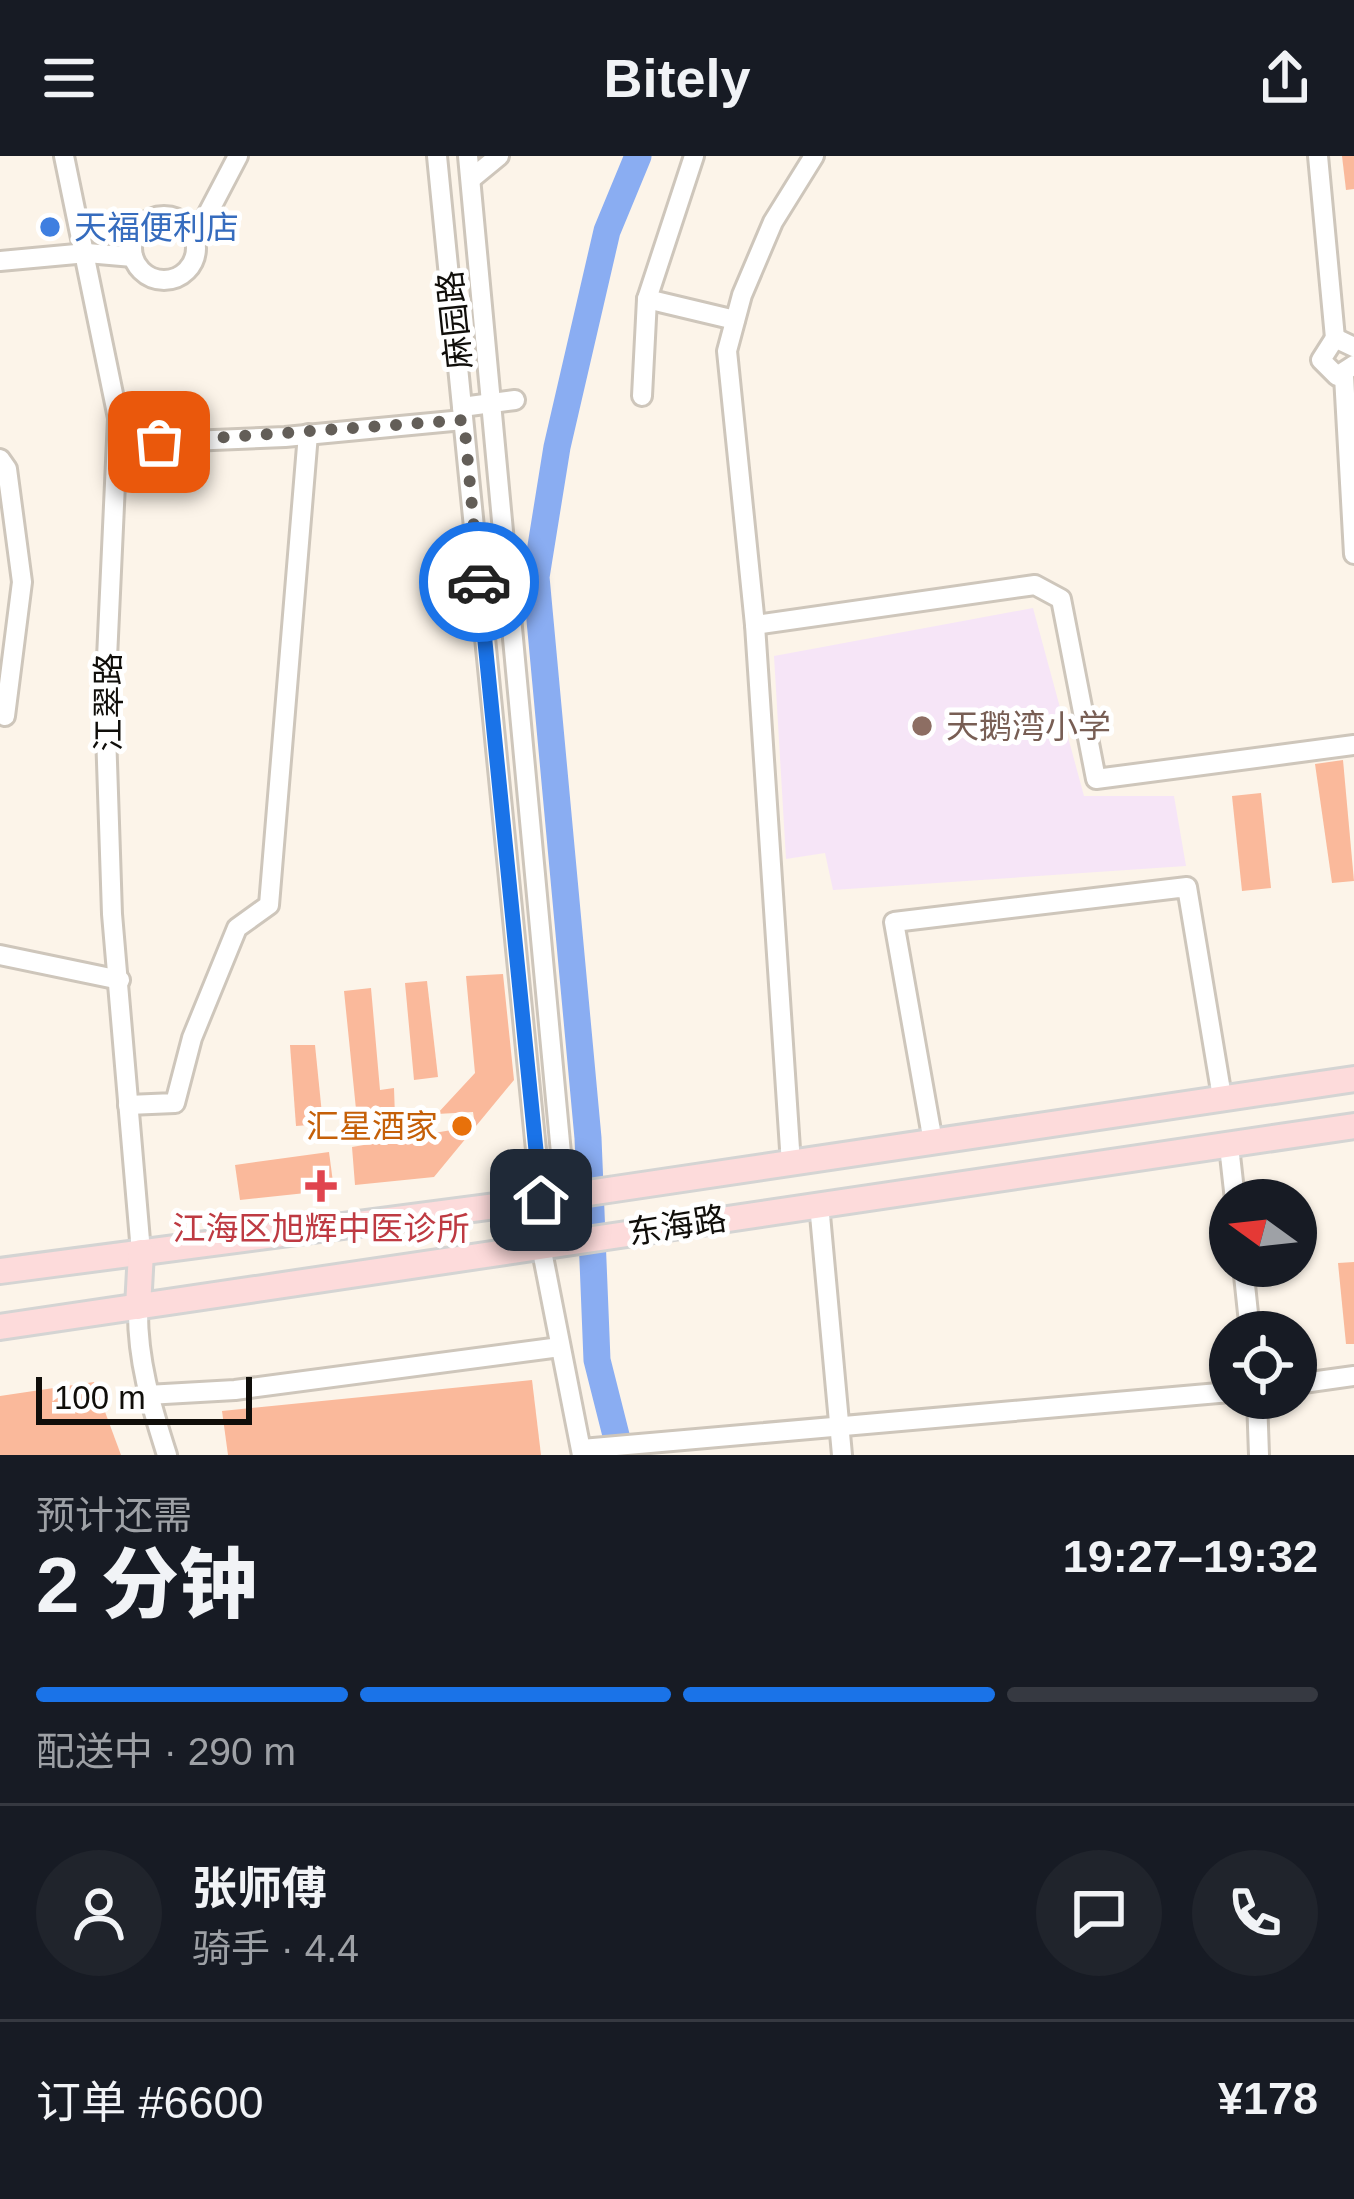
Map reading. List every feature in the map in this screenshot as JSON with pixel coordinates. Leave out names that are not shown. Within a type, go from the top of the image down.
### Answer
[{"type":"main road","name":"东海路","points":[[0,1271],[557,1198],[1354,1079]]},
{"type":"main road","name":"东海路","points":[[0,1327],[1354,1126]]},
{"type":"main road","points":[[138,1307],[141,1252]]},
{"type":"street","name":"江翠路","points":[[64,156],[87,253],[118,444],[105,702],[112,914],[141,1252]]},
{"type":"street","points":[[195,238],[171,216],[149,219],[134,235],[133,257],[144,274],[173,279],[190,267],[195,238],[238,156]]},
{"type":"street","name":"麻园路","points":[[437,156],[557,1198]]},
{"type":"street","name":"麻园路","points":[[468,156],[494,402],[557,1198]]},
{"type":"street","points":[[471,179],[499,156]]},
{"type":"street","points":[[642,395],[646,299],[694,156]]},
{"type":"street","points":[[791,1164],[755,626],[727,351],[773,222],[814,156]]},
{"type":"street","points":[[1318,156],[1335,338],[1321,360],[1328,372],[1349,370],[1354,554]]},
{"type":"street","points":[[0,261],[87,253],[133,257]]},
{"type":"street","points":[[646,299],[735,320]]},
{"type":"street","points":[[1335,338],[1354,347]]},
{"type":"street","points":[[118,444],[308,434],[463,413],[515,400]]},
{"type":"street","points":[[128,1105],[175,1103],[182,1066],[238,928],[269,905],[308,434]]},
{"type":"street","points":[[0,459],[7,470],[22,582],[5,716]]},
{"type":"street","points":[[755,626],[1034,585],[1061,599],[1096,778],[1354,745]]},
{"type":"street","points":[[933,1142],[893,922],[1187,887],[1222,1097]]},
{"type":"street","points":[[0,955],[120,980]]},
{"type":"street","points":[[1229,1146],[1233,1179]]},
{"type":"street","points":[[819,1204],[842,1455]]},
{"type":"street","points":[[542,1246],[582,1451],[1209,1394]]},
{"type":"street","points":[[138,1307],[137,1346],[167,1455]]},
{"type":"street","points":[[147,1395],[235,1390],[560,1347]]},
{"type":"street","points":[[1317,1381],[1354,1376]]},
{"type":"street","points":[[1258,1419],[1259,1455]]},
{"type":"shaded area","name":"天鹅湾小学","points":[[1033,608],[1084,796],[1174,796],[1186,866],[833,890],[825,853],[786,859],[774,656]]},
{"type":"building","points":[[1342,156],[1354,156],[1354,189],[1346,190]]},
{"type":"building","points":[[1343,760],[1354,881],[1332,883],[1315,764]]},
{"type":"building","points":[[1261,793],[1271,888],[1242,891],[1232,796]]},
{"type":"building","points":[[503,974],[514,1080],[434,1177],[355,1185],[352,1147],[475,1126],[473,1112],[437,1114],[475,1073],[466,976]]},
{"type":"building","points":[[427,981],[438,1077],[414,1080],[405,983]]},
{"type":"building","points":[[371,988],[380,1090],[394,1088],[395,1117],[357,1119],[344,991]]},
{"type":"building","points":[[290,1045],[315,1045],[323,1124],[296,1126]]},
{"type":"building","points":[[329,1152],[334,1190],[240,1200],[235,1165]]},
{"type":"building","points":[[1354,1262],[1354,1344],[1346,1344],[1338,1263]]},
{"type":"building","points":[[532,1380],[541,1455],[228,1455],[222,1411]]},
{"type":"building","points":[[94,1382],[121,1455],[0,1455],[0,1396]]},
{"type":"waterway","points":[[621,1455],[597,1360],[588,1138],[536,577],[557,447],[607,231],[638,156]]},
{"type":"way so far","points":[[159,442],[285,437],[464,420],[479,582]]},
{"type":"place","name":"天福便利店","points":[[50,227]]},
{"type":"place","name":"天鹅湾小学","points":[[922,726]]},
{"type":"place","name":"汇星酒家","points":[[462,1126]]},
{"type":"place","name":"江海区旭辉中医诊所","points":[[321,1186]]},
{"type":"route","points":[[479,582],[541,1200]]}]
